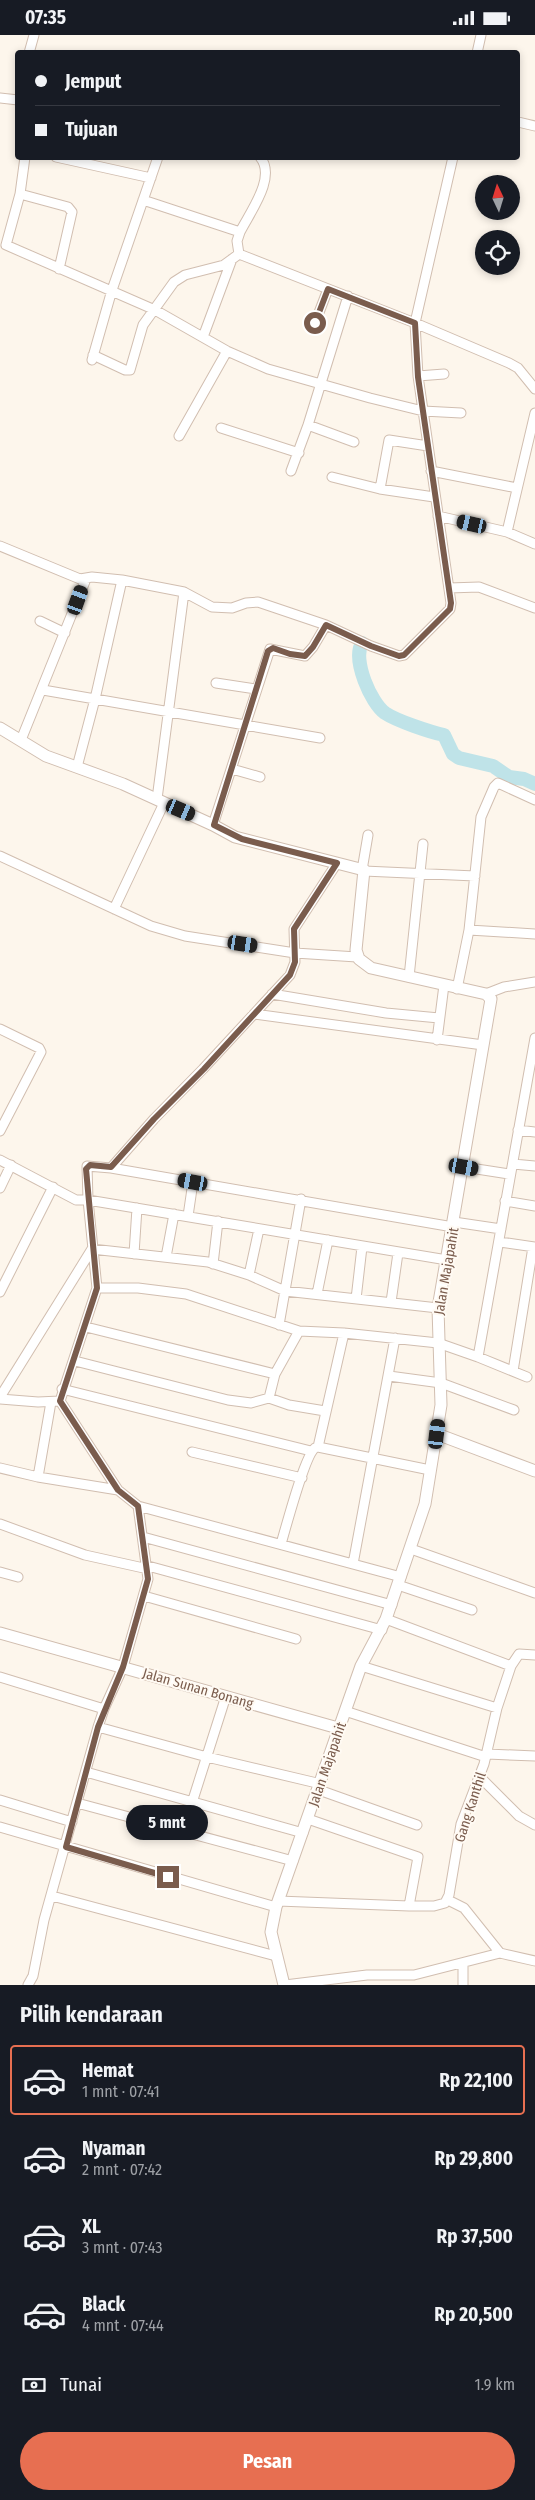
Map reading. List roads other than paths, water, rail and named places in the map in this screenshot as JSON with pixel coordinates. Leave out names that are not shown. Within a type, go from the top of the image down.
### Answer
[{"type":"street","points":[[30,50],[34,35]]},
{"type":"street","points":[[478,50],[481,35]]},
{"type":"street","points":[[0,98],[15,99]]},
{"type":"street","points":[[520,123],[535,127]]},
{"type":"street","points":[[25,160],[20,194],[3,244],[155,310],[227,351],[268,369],[423,411],[461,413]]},
{"type":"street","points":[[70,160],[151,178]]},
{"type":"street","points":[[157,160],[112,290],[93,357],[125,370],[130,370],[140,332],[168,290],[179,278],[224,265],[236,257]]},
{"type":"street","points":[[203,337],[236,257],[240,231],[265,180],[266,168],[262,160]]},
{"type":"street","points":[[0,546],[80,579],[122,580],[184,592],[212,607],[232,608],[246,603],[258,603],[326,625],[371,646],[399,656],[409,652],[450,609],[449,588],[434,497],[418,377],[415,323],[452,160]]},
{"type":"street","points":[[20,194],[68,207],[72,212],[59,269]]},
{"type":"street","points":[[143,200],[240,231]]},
{"type":"street","points":[[236,257],[348,296],[518,368],[535,389]]},
{"type":"street","points":[[315,323],[328,289]]},
{"type":"street","points":[[291,471],[299,453],[348,296]]},
{"type":"street","points":[[179,436],[227,351]]},
{"type":"street","points":[[418,377],[444,374]]},
{"type":"street","points":[[507,532],[535,413]]},
{"type":"street","points":[[308,425],[354,442]]},
{"type":"street","points":[[221,428],[299,453]]},
{"type":"street","points":[[380,489],[389,440],[428,446]]},
{"type":"street","points":[[431,471],[517,488]]},
{"type":"street","points":[[332,477],[380,489],[434,497]]},
{"type":"street","points":[[438,516],[507,532],[535,544]]},
{"type":"street","points":[[21,740],[86,579]]},
{"type":"street","points":[[76,767],[95,699],[122,580]]},
{"type":"street","points":[[449,588],[479,587],[535,608]]},
{"type":"street","points":[[114,909],[160,801],[168,713],[184,592]]},
{"type":"street","points":[[40,621],[65,633]]},
{"type":"street","points":[[214,825],[244,725],[270,649],[305,656],[313,647],[326,625]]},
{"type":"street","points":[[216,683],[256,689]]},
{"type":"street","points":[[43,689],[320,739]]},
{"type":"street","points":[[0,728],[46,756],[160,801],[242,839],[363,870],[475,876]]},
{"type":"street","points":[[232,769],[260,777]]},
{"type":"street","points":[[457,989],[468,929],[481,817],[496,784],[500,783],[535,800]]},
{"type":"street","points":[[357,957],[363,870],[368,835]]},
{"type":"street","points":[[409,977],[423,844]]},
{"type":"street","points":[[0,856],[151,926],[185,936],[295,953],[357,957],[371,968],[457,989],[486,994],[504,987],[534,984]]},
{"type":"street","points":[[111,1167],[290,975],[295,962],[294,929],[337,863]]},
{"type":"street","points":[[468,929],[535,934]]},
{"type":"street","points":[[436,1040],[444,985]]},
{"type":"street","points":[[272,994],[386,1013],[439,1018]]},
{"type":"street","name":"Jalan Majapahit","points":[[284,1985],[271,1931],[277,1904],[320,1787],[338,1728],[361,1666],[384,1625],[392,1605],[425,1504],[437,1434],[441,1383],[438,1308],[464,1167],[491,999],[486,994]]},
{"type":"street","points":[[254,1014],[483,1045]]},
{"type":"street","points":[[0,1029],[39,1048],[41,1052],[0,1131]]},
{"type":"street","points":[[478,1357],[500,1242],[509,1175],[513,1164],[529,1063],[535,1038]]},
{"type":"street","points":[[529,1063],[535,1071]]},
{"type":"street","points":[[518,1130],[535,1132]]},
{"type":"street","points":[[0,1159],[76,1201],[88,1200],[447,1260]]},
{"type":"street","points":[[513,1164],[535,1166]]},
{"type":"street","points":[[0,1188],[11,1165]]},
{"type":"street","points":[[38,1477],[55,1402],[74,1361],[97,1288],[92,1249],[87,1166],[111,1167],[454,1224],[501,1229]]},
{"type":"street","points":[[464,1167],[509,1175]]},
{"type":"street","points":[[188,1217],[193,1182]]},
{"type":"street","points":[[0,1292],[53,1187]]},
{"type":"street","points":[[279,1325],[301,1199]]},
{"type":"street","points":[[505,1201],[535,1206]]},
{"type":"street","points":[[134,1254],[137,1209]]},
{"type":"street","points":[[166,1257],[174,1214]]},
{"type":"street","points":[[213,1264],[218,1221]]},
{"type":"street","points":[[249,1275],[259,1229]]},
{"type":"street","points":[[317,1294],[328,1240]]},
{"type":"street","points":[[500,1242],[534,1247],[513,1371]]},
{"type":"street","points":[[356,1299],[362,1247]]},
{"type":"street","points":[[92,1249],[213,1264],[249,1275],[285,1291],[438,1308]]},
{"type":"street","points":[[55,1402],[0,1398],[92,1249]]},
{"type":"street","points":[[391,1302],[398,1253]]},
{"type":"street","points":[[97,1288],[138,1288],[186,1294],[299,1331],[344,1333],[438,1343],[527,1377]]},
{"type":"street","points":[[86,1327],[275,1374]]},
{"type":"street","points":[[269,1398],[275,1374],[299,1331]]},
{"type":"street","points":[[280,1544],[302,1478],[314,1449],[344,1333]]},
{"type":"street","points":[[353,1564],[395,1338]]},
{"type":"street","points":[[74,1361],[248,1403],[269,1398],[289,1405],[325,1411]]},
{"type":"street","points":[[389,1376],[441,1383],[514,1410]]},
{"type":"street","points":[[62,1389],[314,1449],[374,1458],[430,1470]]},
{"type":"street","points":[[55,1402],[118,1490],[138,1506],[353,1564],[472,1611]]},
{"type":"street","points":[[437,1434],[534,1468]]},
{"type":"street","points":[[192,1452],[302,1478]]},
{"type":"street","points":[[0,1467],[38,1477],[118,1490]]},
{"type":"street","points":[[28,1985],[33,1976],[52,1896],[98,1727],[123,1667],[144,1596],[148,1567],[138,1506]]},
{"type":"street","points":[[0,1525],[69,1550],[148,1567],[384,1625],[510,1666],[519,1654],[535,1655]]},
{"type":"street","points":[[143,1537],[392,1605]]},
{"type":"street","points":[[411,1549],[535,1593]]},
{"type":"street","points":[[0,1572],[18,1577]]},
{"type":"street","points":[[144,1596],[296,1639]]},
{"type":"street","name":"Jalan Sunan Bonang","points":[[0,1633],[338,1728]]},
{"type":"street","points":[[361,1666],[497,1708]]},
{"type":"street","name":"Gang Kanthil","points":[[448,1900],[461,1824],[480,1777],[497,1708],[510,1666]]},
{"type":"street","points":[[0,1677],[104,1709]]},
{"type":"street","points":[[184,1831],[192,1800],[226,1696]]},
{"type":"street","points":[[345,1711],[486,1755],[535,1756]]},
{"type":"street","points":[[98,1727],[320,1787],[417,1825]]},
{"type":"street","points":[[86,1772],[192,1800],[303,1833]]},
{"type":"street","points":[[480,1777],[519,1816],[535,1825]]},
{"type":"street","points":[[0,1800],[72,1822]]},
{"type":"street","points":[[77,1803],[293,1861]]},
{"type":"street","points":[[308,1819],[418,1857],[409,1906]]},
{"type":"street","points":[[0,1827],[66,1847],[277,1904],[409,1906],[441,1905],[448,1900],[464,1908],[500,1953]]},
{"type":"street","points":[[52,1896],[276,1956]]},
{"type":"street","points":[[284,1985],[367,1975],[414,1975],[500,1953],[535,1961]]},
{"type":"street","points":[[463,1963],[463,1985]]},
{"type":"waterway","points":[[362,643],[359,660],[364,681],[374,700],[385,713],[414,726],[444,735],[453,754],[459,758],[493,766],[509,777],[524,779],[535,784]]}]
